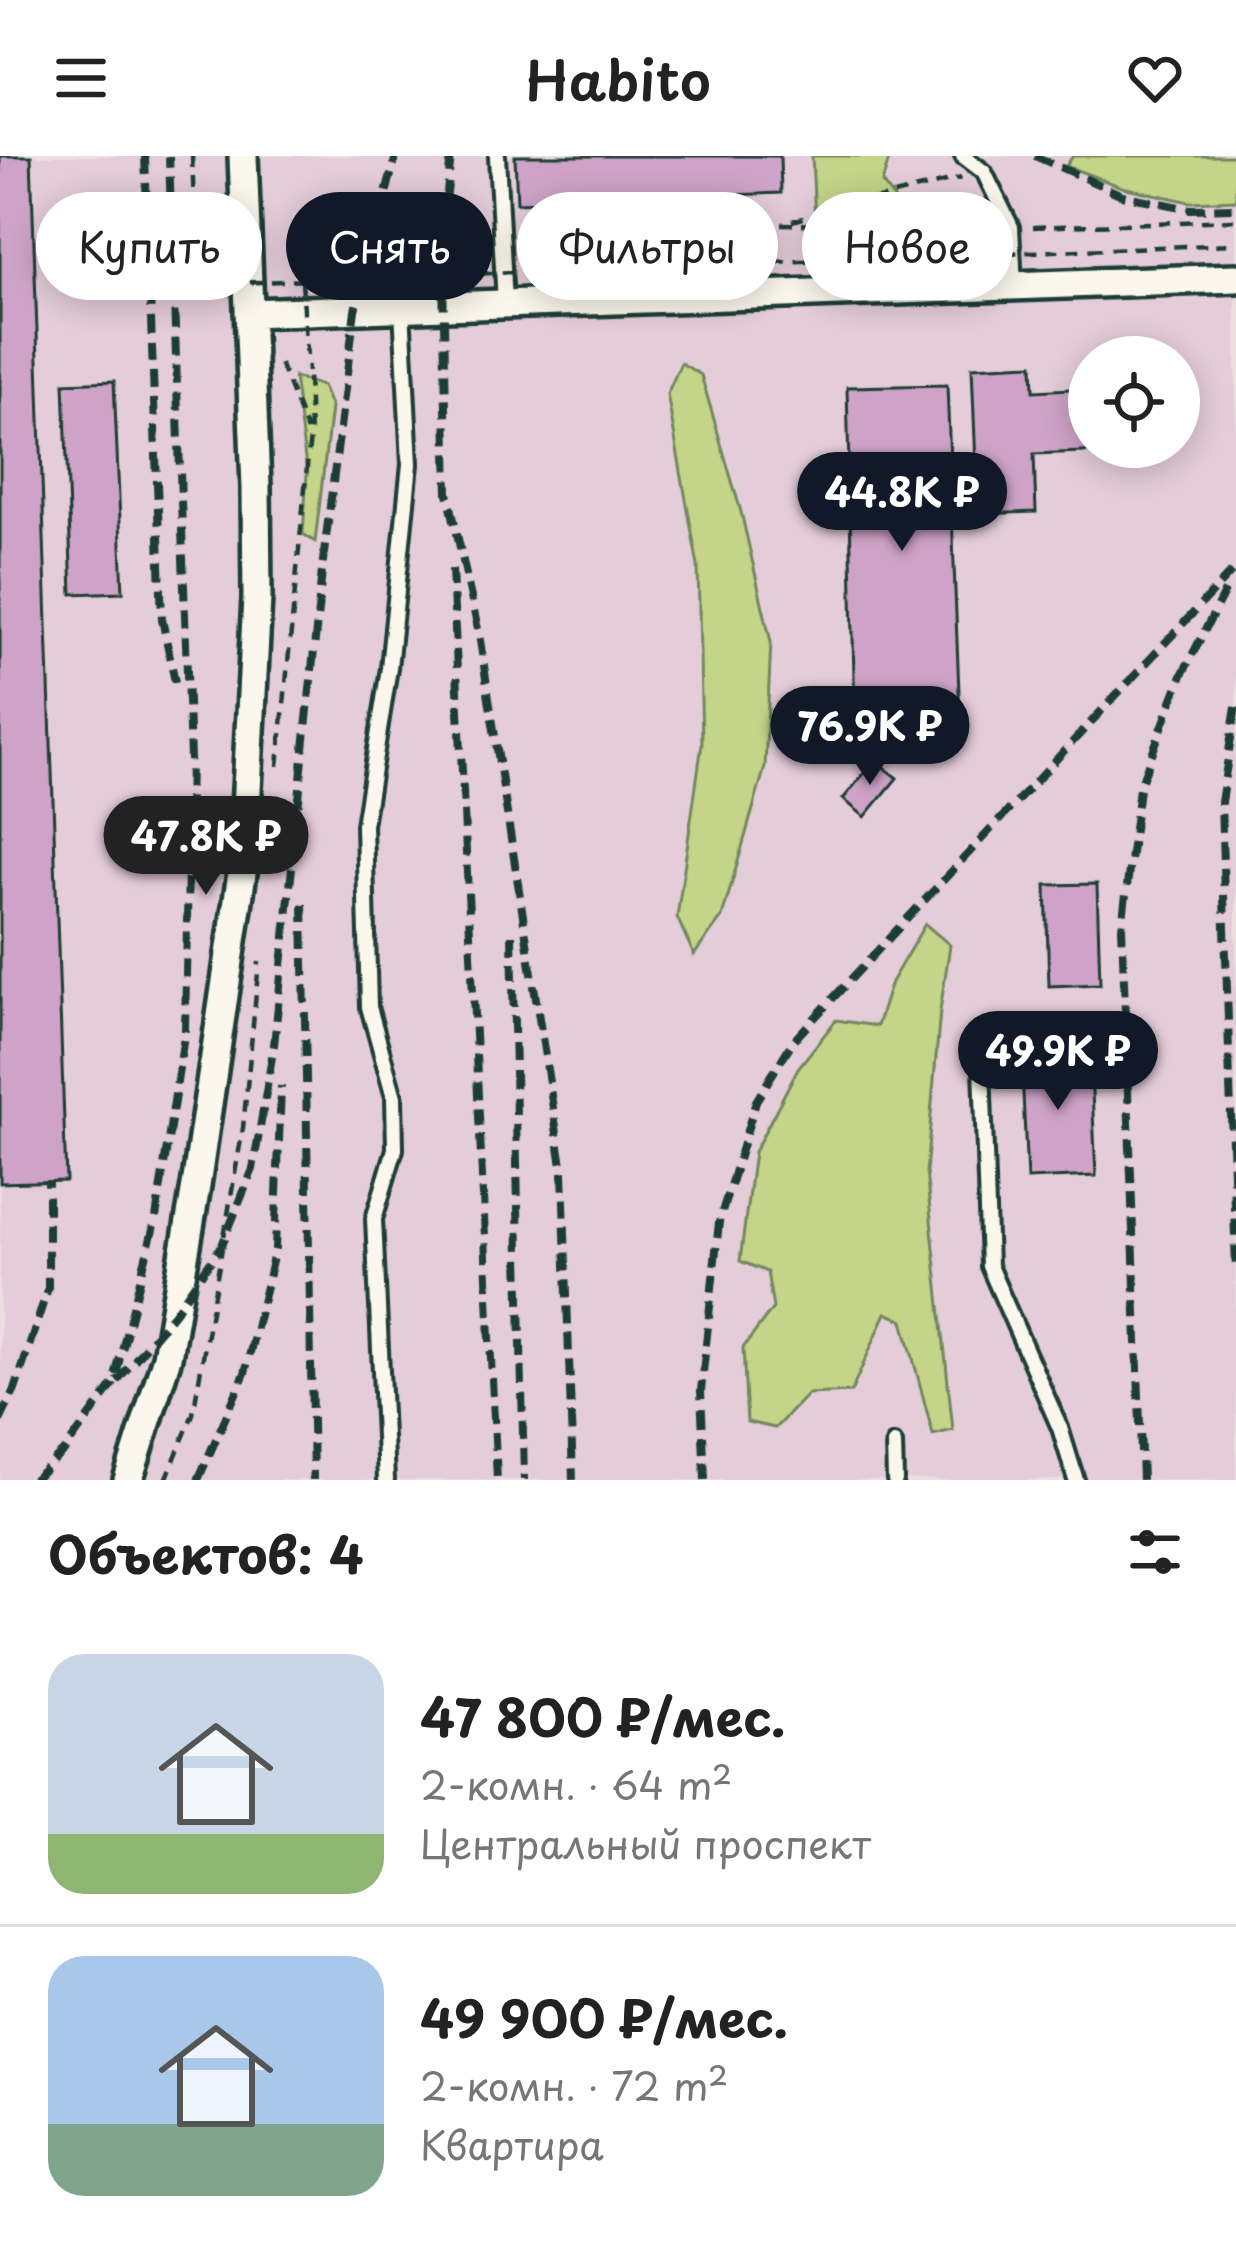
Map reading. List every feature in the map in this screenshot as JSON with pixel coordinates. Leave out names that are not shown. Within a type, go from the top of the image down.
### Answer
[{"type":"street","points":[[128,1480],[167,1357],[243,866],[257,598],[243,156]]},
{"type":"street","points":[[249,313],[1236,278]]},
{"type":"lane","points":[[497,156],[505,304]]},
{"type":"lane","points":[[963,156],[984,172],[1012,227],[1015,286]]},
{"type":"lane","points":[[386,1480],[374,1219],[395,1149],[394,1097],[369,1007],[364,825],[389,668],[410,464],[402,308]]},
{"type":"lane","points":[[981,1038],[989,1266],[1060,1428],[1076,1480]]},
{"type":"lane","points":[[894,1444],[895,1480]]},
{"type":"path","points":[[192,156],[194,205],[204,204],[208,284],[286,282]]},
{"type":"path","points":[[781,224],[984,172]]},
{"type":"path","points":[[493,273],[1236,244]]},
{"type":"path","points":[[303,300],[310,436]]},
{"type":"shaded area","points":[[0,156],[1236,156],[1236,1480],[0,1480]]},
{"type":"green space","points":[[812,156],[890,156],[882,183],[889,192],[814,192]]},
{"type":"green space","points":[[1073,156],[1236,156],[1236,200],[1190,202],[1122,187],[1066,166]]},
{"type":"green space","points":[[681,363],[701,375],[741,512],[771,642],[765,767],[722,917],[694,955],[677,917],[702,744],[698,566],[667,394]]},
{"type":"green space","points":[[294,377],[322,386],[331,408],[315,542],[303,534],[307,474]]},
{"type":"green space","points":[[925,924],[950,945],[926,1172],[953,1430],[933,1435],[903,1320],[886,1313],[851,1392],[808,1394],[775,1428],[747,1422],[743,1348],[773,1308],[767,1272],[740,1261],[754,1152],[798,1068],[836,1020],[877,1026],[891,982]]},
{"type":"building","points":[[0,156],[31,156],[66,1181],[0,1183]]},
{"type":"building","points":[[515,156],[780,156],[781,193],[517,192],[517,203]]},
{"type":"building","points":[[1033,364],[1034,391],[1068,389],[1068,453],[1034,454],[1036,512],[978,514],[972,367]]},
{"type":"building","points":[[114,381],[123,592],[72,594],[64,383]]},
{"type":"building","points":[[947,385],[960,718],[855,719],[847,387]]},
{"type":"building","points":[[875,760],[897,778],[865,817],[843,799]]},
{"type":"building","points":[[1097,884],[1100,984],[1049,986],[1046,885]]},
{"type":"building","points":[[1090,1048],[1096,1176],[1027,1179],[1021,1051]]},
{"type":"railway","points":[[145,156],[162,619],[175,682]]},
{"type":"railway","points":[[33,1480],[65,1450],[113,1385],[156,1218],[185,1030],[190,759],[169,156]]},
{"type":"railway","points":[[117,1381],[222,1245],[253,1169],[274,1045],[323,561],[355,310],[396,156]]},
{"type":"railway","points":[[451,156],[442,238],[448,493],[479,634],[563,1172],[573,1480]]},
{"type":"railway","points":[[1035,156],[1122,195],[1190,209],[1236,208]]},
{"type":"railway","points":[[705,1480],[701,1391],[719,1222],[756,1101],[793,1041],[1236,567]]},
{"type":"railway","points":[[452,569],[497,1480]]},
{"type":"railway","points":[[1142,1480],[1122,927],[1139,788],[1182,675],[1225,591]]},
{"type":"railway","points":[[1236,707],[1221,802],[1236,1270]]},
{"type":"railway","points":[[303,904],[313,1480]]},
{"type":"railway","points":[[512,935],[524,1480]]},
{"type":"railway","points":[[198,1480],[245,1373],[275,1249],[281,1086]]},
{"type":"railway","points":[[0,1421],[48,1288],[48,1182]]}]
